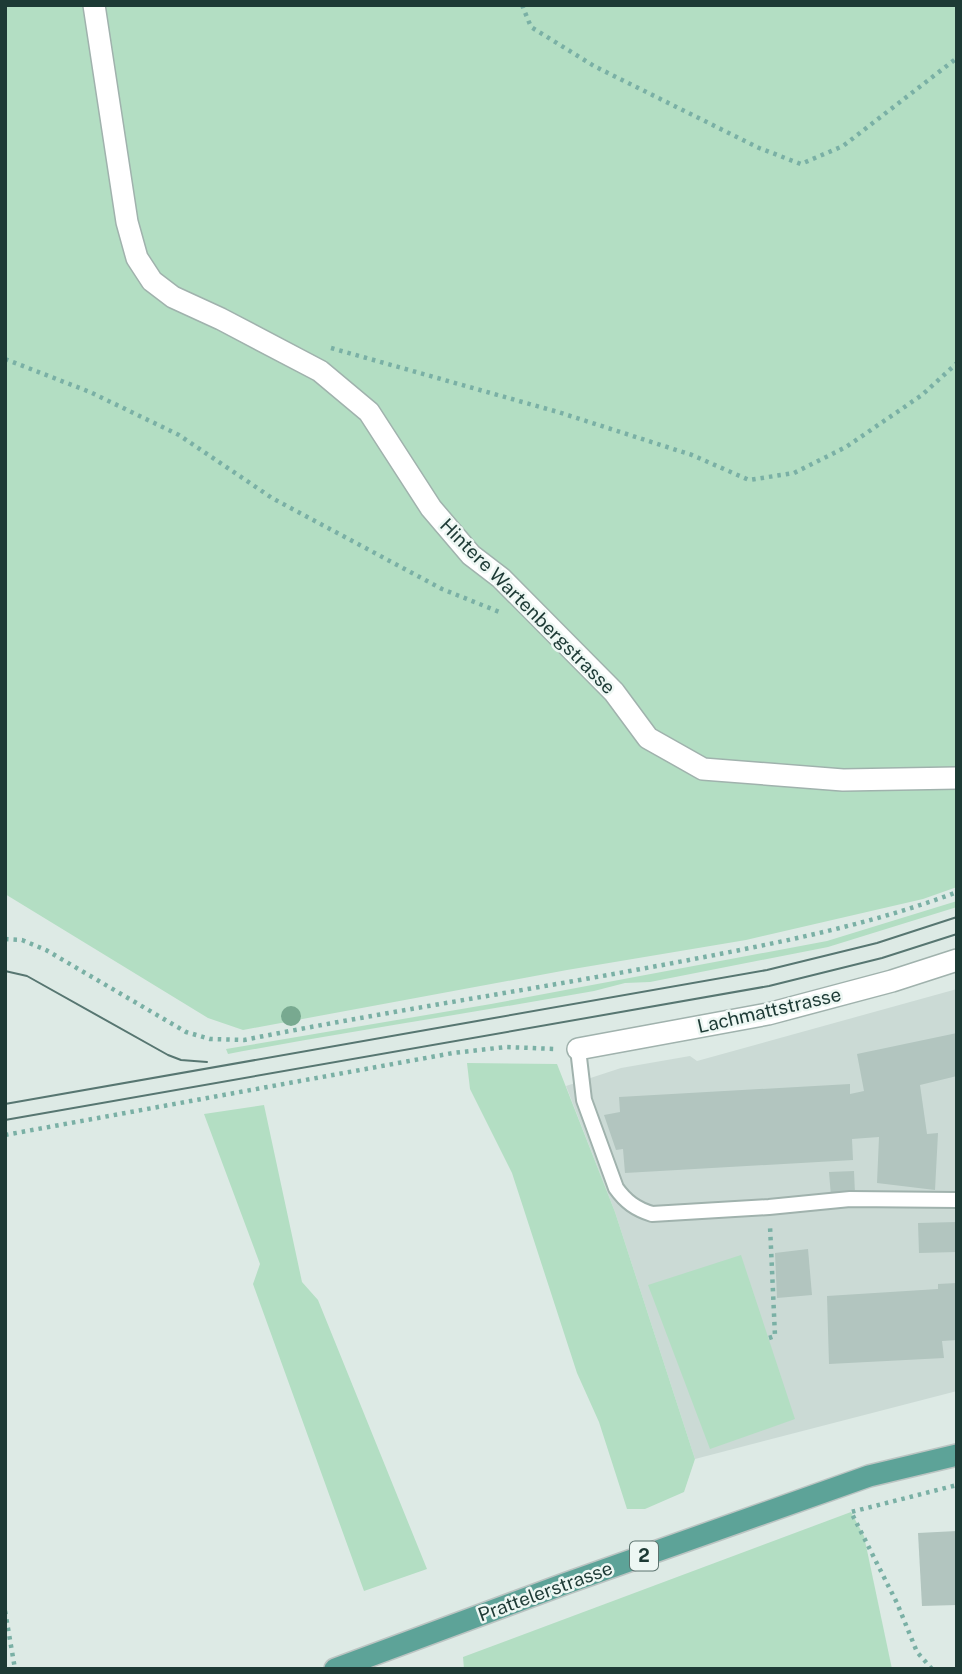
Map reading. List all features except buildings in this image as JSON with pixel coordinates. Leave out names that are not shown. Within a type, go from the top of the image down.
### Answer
[{"type":"main road","name":"Prattelerstrasse","points":[[335,1669],[869,1476],[957,1455]]},
{"type":"street","name":"Hintere Wartenbergstrasse","points":[[94,5],[127,222],[137,258],[152,281],[173,297],[320,370],[369,412],[432,508],[471,555],[501,578],[614,692],[648,738],[703,769],[843,780],[957,778]]},
{"type":"street","name":"Lachmattstrasse","points":[[578,1049],[768,1014],[892,981],[957,960]]},
{"type":"lane","points":[[578,1049],[584,1100],[616,1188],[624,1199],[638,1210],[652,1214],[769,1208],[850,1199],[957,1199]]},
{"type":"path","points":[[522,5],[531,27],[594,66],[760,148],[801,164],[843,146],[957,58]]},
{"type":"path","points":[[288,353],[320,345],[692,455],[749,480],[794,473],[846,447],[922,395],[957,363]]},
{"type":"path","points":[[5,359],[90,392],[178,435],[272,498],[442,589],[504,614]]},
{"type":"path","points":[[5,939],[22,940],[46,950],[186,1032],[210,1039],[244,1040],[605,977],[798,939],[957,891]]},
{"type":"path","points":[[5,1135],[453,1053],[506,1047],[578,1049]]},
{"type":"path","points":[[769,1208],[775,1336],[769,1338]]},
{"type":"path","points":[[932,1669],[917,1652],[897,1603],[851,1512],[957,1485]]},
{"type":"path","points":[[5,1611],[15,1669]]},
{"type":"shaded area","points":[[957,989],[957,1391],[695,1459],[615,1212],[566,1086],[621,1068],[690,1056],[697,1061]]},
{"type":"green space","points":[[5,5],[957,5],[957,887],[923,899],[746,940],[243,1030],[208,1018],[5,894]]},
{"type":"green space","points":[[957,901],[957,907],[828,947],[650,982],[625,983],[594,991],[228,1054],[226,1049],[491,1004],[827,941]]},
{"type":"green space","points":[[467,1063],[557,1064],[615,1212],[695,1459],[684,1492],[645,1509],[627,1509],[599,1422],[577,1373],[512,1173],[470,1089]]},
{"type":"green space","points":[[264,1105],[302,1282],[318,1300],[427,1569],[364,1591],[253,1284],[260,1264],[204,1114]]},
{"type":"green space","points":[[741,1255],[795,1419],[710,1449],[648,1285]]},
{"type":"green space","points":[[851,1512],[864,1536],[892,1669],[464,1669],[463,1657]]},
{"type":"tram line","points":[[5,1104],[767,970],[877,943],[957,917]]},
{"type":"tram line","points":[[5,1120],[769,986],[882,958],[957,934]]},
{"type":"tram line","points":[[5,971],[27,976],[168,1055],[181,1060],[207,1062]]}]
